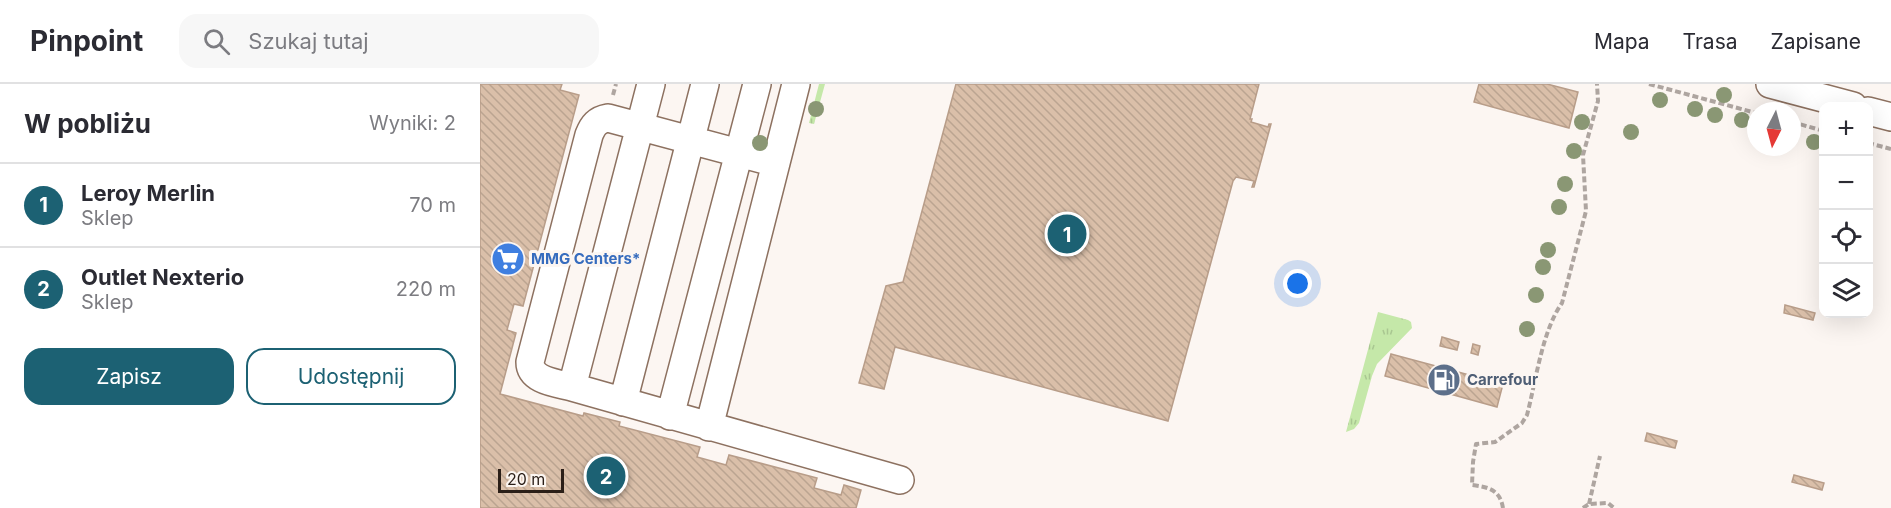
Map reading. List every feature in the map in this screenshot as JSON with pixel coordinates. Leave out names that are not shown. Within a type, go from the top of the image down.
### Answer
[{"type":"street","points":[[572,387],[651,84]]},
{"type":"street","points":[[623,402],[705,84]]},
{"type":"street","points":[[670,416],[757,84]]},
{"type":"street","points":[[710,427],[796,84]]},
{"type":"street","points":[[1770,84],[1838,102]]},
{"type":"street","points":[[1873,112],[1891,117]]},
{"type":"street","points":[[776,163],[608,118],[593,125],[588,135],[530,369],[534,375],[572,387],[900,480]]},
{"type":"path","points":[[1503,508],[1497,492],[1490,487],[1472,485],[1476,444],[1495,442],[1522,423],[1527,415],[1554,314],[1562,303],[1586,211],[1583,155],[1598,101],[1597,84]]},
{"type":"path","points":[[1649,84],[1747,111]]},
{"type":"path","points":[[1801,125],[1819,130]]},
{"type":"path","points":[[1873,144],[1891,149]]},
{"type":"path","points":[[1589,504],[1600,456]]},
{"type":"path","points":[[1583,508],[1589,504],[1608,503],[1614,508]]},
{"type":"green space","points":[[819,84],[825,84],[814,124],[809,123]]},
{"type":"green space","points":[[1378,312],[1408,320],[1412,328],[1377,364],[1359,423],[1354,429],[1346,432]]},
{"type":"building","name":"MMG Centers*","points":[[480,84],[562,84],[560,90],[579,95],[523,306],[514,304],[507,330],[516,333],[500,394],[583,416],[584,413],[620,422],[619,426],[700,447],[697,457],[726,465],[729,455],[817,478],[814,488],[841,495],[844,485],[861,490],[856,508],[480,508]]},
{"type":"building","points":[[956,84],[1259,84],[1250,119],[1252,119],[1251,122],[1268,127],[1271,124],[1254,187],[1252,187],[1254,181],[1236,177],[1233,181],[1168,421],[895,347],[884,389],[859,383],[886,286],[903,282]]},
{"type":"building","points":[[1479,84],[1547,84],[1578,92],[1569,128],[1474,102]]},
{"type":"building","points":[[1785,305],[1815,313],[1813,320],[1784,313]]},
{"type":"building","points":[[1442,337],[1459,342],[1457,350],[1440,346]]},
{"type":"building","points":[[1473,344],[1480,346],[1478,355],[1471,353]]},
{"type":"building","name":"Carrefour","points":[[1391,354],[1503,384],[1497,407],[1385,376]]},
{"type":"building","points":[[1647,433],[1677,441],[1675,448],[1645,441]]},
{"type":"building","points":[[1794,475],[1824,483],[1822,490],[1792,482]]},
{"type":"place","name":"Leroy Merlin","points":[[1067,234]]},
{"type":"place","name":"MMG Centers*","points":[[508,259]]},
{"type":"place","name":"Carrefour","points":[[1444,380]]},
{"type":"place","name":"Outlet Nexterio","points":[[606,476]]}]
